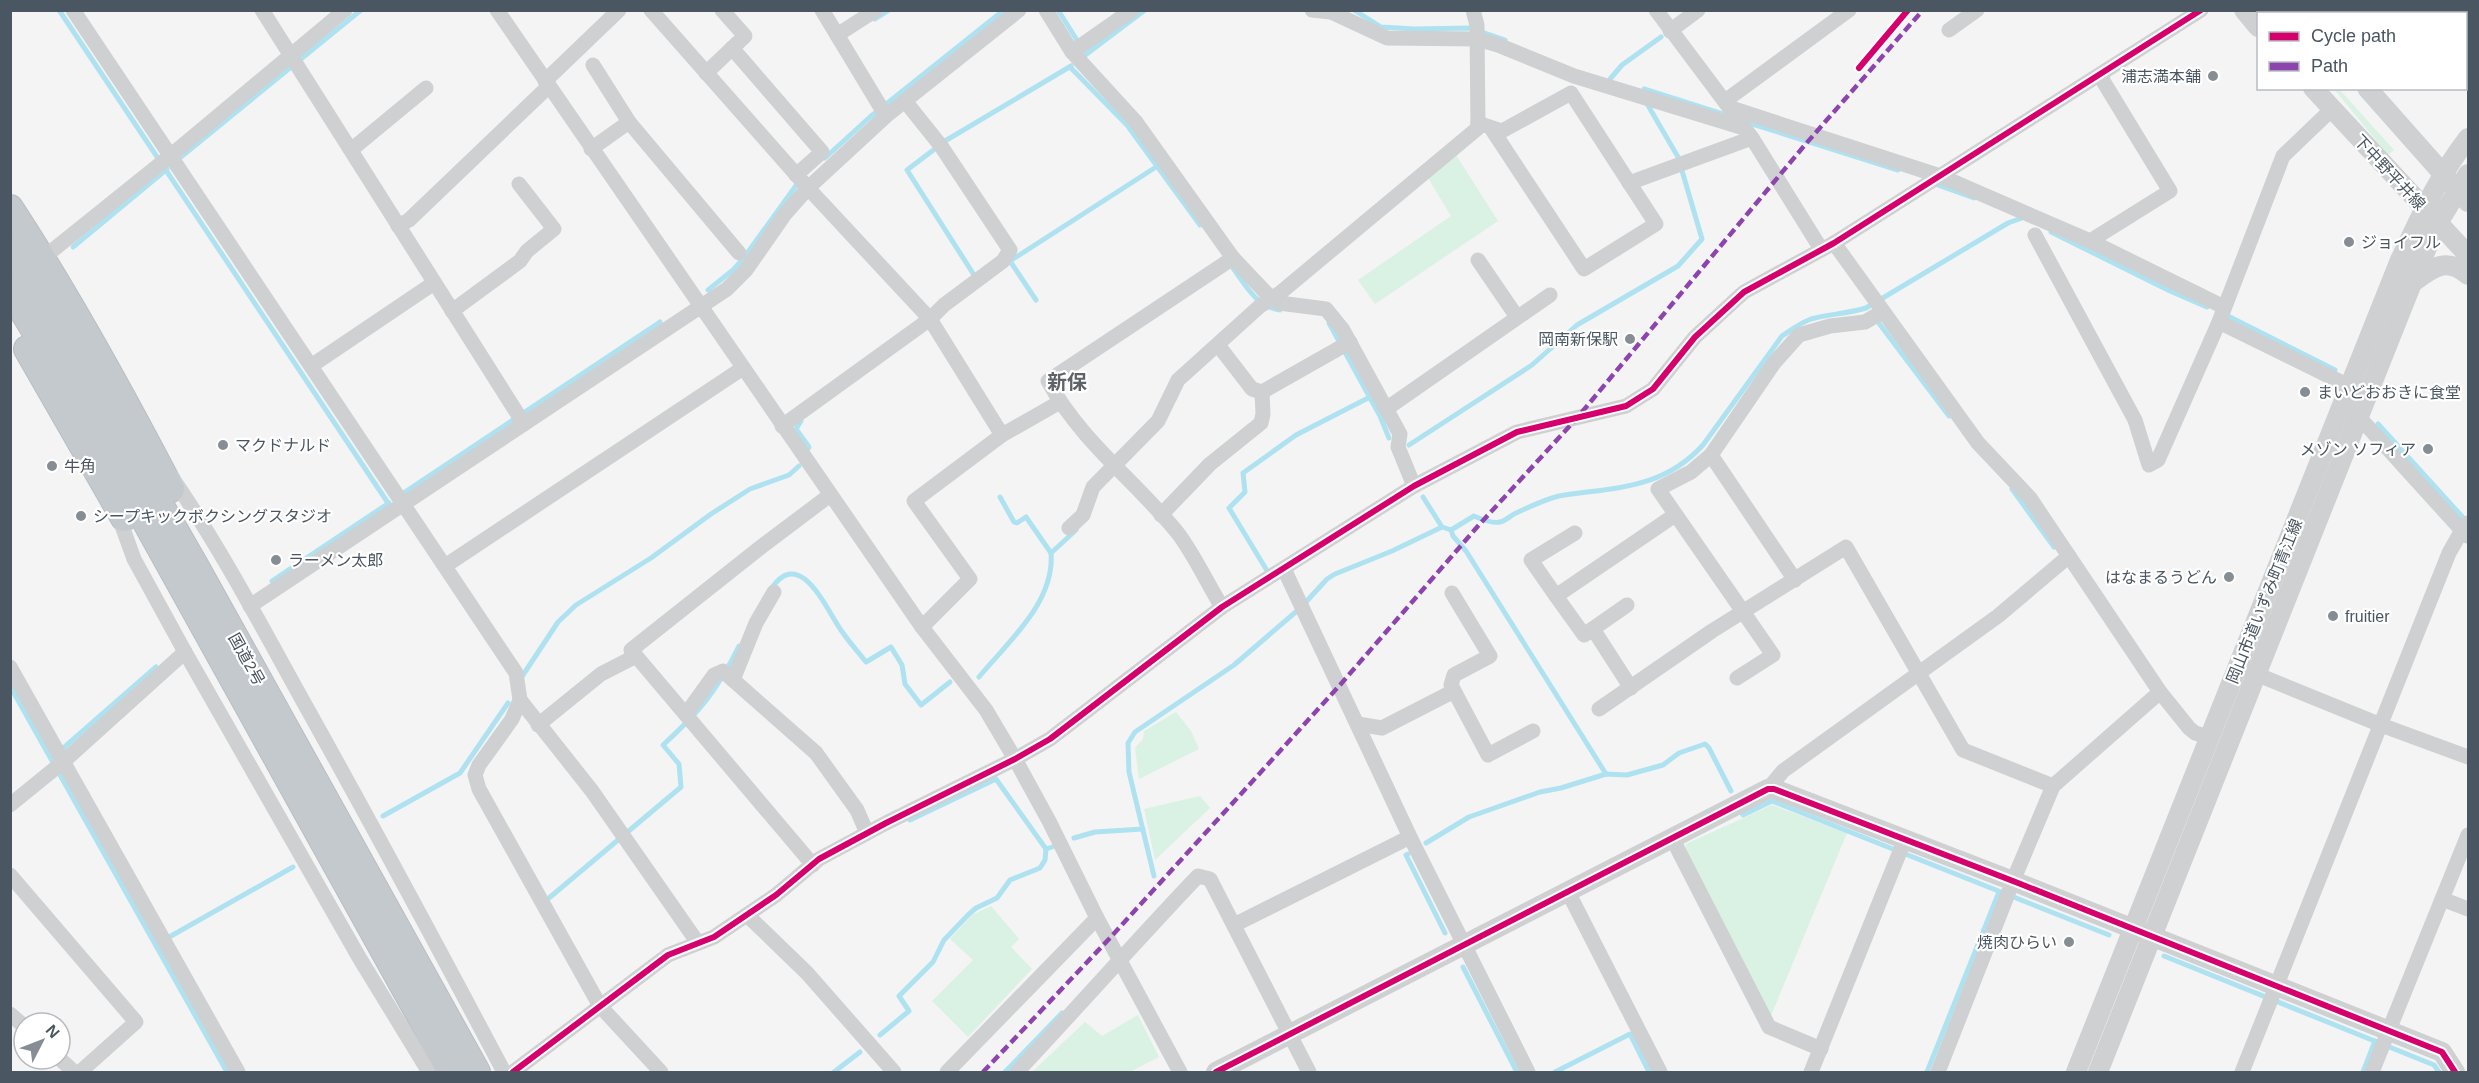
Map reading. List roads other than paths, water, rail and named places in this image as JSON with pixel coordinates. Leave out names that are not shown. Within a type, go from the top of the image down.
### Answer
[{"type":"highway","points":[[10,208],[43,258],[144,437],[183,514],[196,567]]},
{"type":"highway","name":"国道2号","points":[[10,249],[59,328],[196,567],[381,923],[451,1072]]},
{"type":"highway","name":"国道2号","points":[[10,290],[93,427],[336,862],[381,923],[477,1072]]},
{"type":"highway","points":[[10,321],[272,777],[336,862]]},
{"type":"street","points":[[73,10],[169,162],[311,366],[516,673],[520,700],[592,791],[698,944]]},
{"type":"street","points":[[262,10],[521,418]]},
{"type":"street","points":[[43,258],[169,162],[294,61],[345,10]]},
{"type":"street","points":[[497,10],[700,308],[922,627],[986,710],[1049,821],[1097,918],[1180,1072]]},
{"type":"street","points":[[398,226],[409,220],[619,10]]},
{"type":"street","points":[[651,10],[802,181],[933,323],[1002,435]]},
{"type":"street","points":[[706,73],[745,36],[722,10]]},
{"type":"street","points":[[822,10],[843,31],[883,111]]},
{"type":"street","points":[[843,31],[876,10]]},
{"type":"street","points":[[802,181],[883,111],[905,101],[1019,10]]},
{"type":"street","points":[[1046,10],[1136,122],[1229,260],[1266,302],[1326,309],[1343,330],[1345,345],[1400,434],[1398,447],[1414,486]]},
{"type":"street","points":[[1079,49],[1132,10]]},
{"type":"street","points":[[1311,10],[1331,12],[1387,38],[1476,27],[1498,45],[1574,76],[1738,119],[1934,180],[2090,242],[2349,386]]},
{"type":"street","points":[[1656,10],[1738,119],[1828,246],[1877,311],[1925,367],[1978,443],[2030,498],[2160,692],[2189,728],[2195,733],[2209,737]]},
{"type":"street","points":[[1670,31],[1698,10]]},
{"type":"street","points":[[1629,183],[1681,164],[1738,119],[1849,10]]},
{"type":"street","points":[[1949,30],[1977,10]]},
{"type":"street","points":[[513,1072],[668,955],[714,937],[776,895],[813,865],[867,833],[1050,739],[1222,607],[1414,486],[1517,432],[1626,406],[1653,389],[1695,337],[1744,292],[1828,246],[2201,10]]},
{"type":"street","points":[[2244,10],[2257,25]]},
{"type":"street","points":[[1069,528],[1083,515],[1093,487],[1116,468],[1158,421],[1178,380],[1221,348],[1266,302],[1478,128],[1484,125],[1502,131],[1571,93],[1656,224],[1584,268],[1484,125],[1476,27]]},
{"type":"street","points":[[250,606],[400,498],[521,418],[700,308],[727,289],[746,270],[785,214],[802,181],[822,152],[732,48]]},
{"type":"street","points":[[593,65],[629,122],[739,253]]},
{"type":"street","points":[[2090,242],[2170,191],[2100,76]]},
{"type":"street","points":[[351,150],[426,88]]},
{"type":"street","name":"下中野平井線","points":[[2315,90],[2469,255]]},
{"type":"street","points":[[2369,90],[2442,173],[2465,189]]},
{"type":"street","points":[[782,426],[933,323],[944,305],[1003,261],[1010,250],[941,146],[905,101]]},
{"type":"street","points":[[2035,235],[2135,420],[2149,465],[2158,460],[2222,314],[2283,156],[2331,110]]},
{"type":"street","points":[[591,149],[629,122]]},
{"type":"street","name":"岡山市道いずみ町青江線","points":[[2098,1072],[2153,936],[2349,386],[2423,208],[2442,173],[2469,138]]},
{"type":"street","points":[[452,311],[520,261],[527,251],[554,229],[519,184]]},
{"type":"street","name":"岡山市道いずみ町青江線","points":[[2076,1072],[2209,737],[2247,670],[2359,417],[2438,223],[2465,189]]},
{"type":"street","points":[[1222,607],[1178,534],[1116,468],[1060,402],[1048,381],[1229,260]]},
{"type":"street","points":[[1478,260],[1517,317]]},
{"type":"street","points":[[2412,283],[2430,269],[2439,266],[2451,265],[2469,275]]},
{"type":"street","points":[[311,366],[434,283]]},
{"type":"street","points":[[1386,409],[1550,295]]},
{"type":"street","points":[[1737,678],[1773,655],[1658,489],[1691,472],[1711,455],[1774,363],[1799,335],[1812,330],[1865,322],[1877,311]]},
{"type":"street","points":[[1221,348],[1252,389],[1262,392],[1345,345]]},
{"type":"street","points":[[445,566],[742,368]]},
{"type":"street","points":[[1161,515],[1210,465],[1261,423],[1262,392]]},
{"type":"street","points":[[922,627],[970,579],[914,501],[1002,435],[1060,402]]},
{"type":"street","points":[[2242,1072],[2449,553],[2466,529],[2359,417],[2341,408]]},
{"type":"street","points":[[144,437],[195,510],[250,606],[419,910],[504,1072]]},
{"type":"street","points":[[1711,455],[1795,580]]},
{"type":"street","points":[[813,865],[632,650],[830,495]]},
{"type":"street","points":[[111,496],[134,559],[185,652],[360,959],[429,1072]]},
{"type":"street","points":[[1556,596],[1676,515]]},
{"type":"street","points":[[1575,533],[1531,560],[1584,635],[1627,605]]},
{"type":"street","points":[[1599,709],[1743,612],[1846,547],[1963,750],[2053,786]]},
{"type":"street","points":[[1216,1072],[1768,789],[1783,771],[1917,672],[1998,616],[2069,555]]},
{"type":"street","points":[[1284,569],[1410,837],[1528,1072]]},
{"type":"street","points":[[728,676],[774,592]]},
{"type":"street","points":[[1452,593],[1490,656],[1454,675],[1451,685],[1488,755],[1533,731]]},
{"type":"street","points":[[1593,628],[1631,688]]},
{"type":"street","points":[[10,805],[58,760],[185,652]]},
{"type":"street","points":[[538,725],[601,674],[636,656]]},
{"type":"street","points":[[10,667],[58,760],[237,1072]]},
{"type":"street","points":[[2247,670],[2381,725],[2469,757]]},
{"type":"street","points":[[689,718],[714,675],[723,671],[816,753],[857,810],[867,833]]},
{"type":"street","points":[[1358,724],[1382,728],[1454,691]]},
{"type":"street","points":[[1938,1072],[2009,890],[2053,786],[2160,692]]},
{"type":"street","points":[[520,700],[512,719],[479,765],[475,775],[479,789],[600,1006],[661,1072]]},
{"type":"street","points":[[1768,789],[1780,790],[1902,847],[2009,890],[2153,936],[2273,995],[2385,1040],[2442,1052],[2455,1072]]},
{"type":"street","points":[[2372,1072],[2469,835]]},
{"type":"street","points":[[1234,925],[1410,837]]},
{"type":"street","points":[[1672,838],[1769,1027],[1821,1049]]},
{"type":"street","points":[[1811,1072],[1902,847]]},
{"type":"street","points":[[10,875],[136,1022],[80,1072]]},
{"type":"street","points":[[1017,1072],[1198,876],[1210,879],[1309,1072]]},
{"type":"street","points":[[1568,892],[1660,1072]]},
{"type":"street","points":[[2442,899],[2469,909]]},
{"type":"street","points":[[747,915],[807,974],[894,1072]]},
{"type":"street","points":[[947,1072],[1097,918]]},
{"type":"waterway","points":[[59,10],[388,503]]},
{"type":"waterway","points":[[176,161],[361,10]]},
{"type":"waterway","points":[[875,19],[889,10]]},
{"type":"waterway","points":[[825,158],[870,117],[1004,10]]},
{"type":"waterway","points":[[1058,10],[1080,45]]},
{"type":"waterway","points":[[1084,56],[1145,10]]},
{"type":"waterway","points":[[1354,10],[1381,27],[1470,28],[1505,40]]},
{"type":"waterway","points":[[1610,79],[1622,65],[1661,37]]},
{"type":"waterway","points":[[945,141],[1071,66]]},
{"type":"waterway","points":[[1070,67],[1127,125],[1200,225]]},
{"type":"waterway","points":[[1644,89],[1729,116]]},
{"type":"waterway","points":[[1409,445],[1532,365],[1577,325],[1678,266],[1702,239],[1678,157],[1646,102]]},
{"type":"waterway","points":[[1746,122],[1898,170]]},
{"type":"waterway","points":[[936,148],[907,170],[974,275]]},
{"type":"waterway","points":[[1010,261],[1156,167]]},
{"type":"waterway","points":[[73,247],[167,169]]},
{"type":"waterway","points":[[708,290],[743,259],[800,180]]},
{"type":"waterway","points":[[1935,184],[1974,198]]},
{"type":"waterway","points":[[1451,530],[1474,516],[1490,522],[1500,522],[1554,497],[1618,488],[1654,479],[1671,471],[1703,445],[1782,336],[1811,319],[1866,308],[2008,223],[2022,218]]},
{"type":"waterway","points":[[2051,232],[2207,307]]},
{"type":"waterway","points":[[1005,265],[1010,261],[1036,300]]},
{"type":"waterway","points":[[1233,268],[1258,300],[1280,310]]},
{"type":"waterway","points":[[2224,314],[2335,370]]},
{"type":"waterway","points":[[1875,318],[1949,416]]},
{"type":"waterway","points":[[399,496],[660,322]]},
{"type":"waterway","points":[[1329,323],[1380,416],[1389,438]]},
{"type":"waterway","points":[[1266,569],[1229,508],[1245,492],[1243,473],[1296,435],[1370,397]]},
{"type":"waterway","points":[[801,421],[796,429],[809,447],[807,450]]},
{"type":"waterway","points":[[2378,424],[2467,522]]},
{"type":"waterway","points":[[523,675],[558,622],[576,605],[651,558],[750,489],[789,475],[799,466]]},
{"type":"waterway","points":[[2012,489],[2054,547]]},
{"type":"waterway","points":[[1000,497],[1014,522],[1017,523],[1026,517],[1051,553]]},
{"type":"waterway","points":[[1423,497],[1442,527],[1451,530],[1453,536],[1466,551],[1606,774]]},
{"type":"waterway","points":[[272,581],[389,503]]},
{"type":"waterway","points":[[1305,603],[1327,579],[1335,574],[1392,551],[1442,527]]},
{"type":"waterway","points":[[979,677],[1016,635],[1038,605],[1046,588],[1051,553],[1076,530]]},
{"type":"waterway","points":[[771,589],[782,577],[793,574],[803,578],[812,586],[843,633],[866,662],[891,647],[902,665],[905,684],[921,705],[950,682]]},
{"type":"waterway","points":[[1154,876],[1129,772],[1128,743],[1135,732],[1234,665],[1298,610]]},
{"type":"waterway","points":[[549,898],[681,787],[679,764],[663,745],[707,700],[739,646]]},
{"type":"waterway","points":[[60,751],[156,667]]},
{"type":"waterway","points":[[10,686],[227,1072]]},
{"type":"waterway","points":[[383,816],[460,773],[508,703]]},
{"type":"waterway","points":[[1426,843],[1469,817],[1540,792],[1606,774],[1627,775],[1663,765],[1679,753],[1705,744],[1731,791]]},
{"type":"waterway","points":[[910,820],[996,779],[1046,849],[1052,847]]},
{"type":"waterway","points":[[1742,813],[1743,815],[1772,801],[2109,935]]},
{"type":"waterway","points":[[1074,838],[1095,832],[1143,829]]},
{"type":"waterway","points":[[880,1035],[909,1011],[899,996],[933,962],[944,940],[976,908],[997,898],[1010,880],[1040,868],[1045,860],[1046,849]]},
{"type":"waterway","points":[[1408,854],[1406,855],[1445,933]]},
{"type":"waterway","points":[[171,936],[293,867]]},
{"type":"waterway","points":[[1927,1072],[1999,892]]},
{"type":"waterway","points":[[2164,956],[2434,1065],[2439,1072]]},
{"type":"waterway","points":[[1463,967],[1517,1072]]},
{"type":"waterway","points":[[1005,1072],[1062,1013]]},
{"type":"waterway","points":[[1555,1072],[1630,1034],[1649,1072]]},
{"type":"waterway","points":[[2363,1072],[2375,1041]]},
{"type":"waterway","points":[[834,1072],[860,1052]]},
{"type":"place","name":"浦志満本舗","points":[[2213,76]]},
{"type":"place","name":"ジョイフル","points":[[2349,242]]},
{"type":"place","name":"岡南新保駅","points":[[1630,339]]},
{"type":"place","name":"まいどおおきに食堂","points":[[2305,392]]},
{"type":"place","name":"マクドナルド","points":[[223,445]]},
{"type":"place","name":"メゾン ソフィア","points":[[2428,449]]},
{"type":"place","name":"牛角","points":[[52,466]]},
{"type":"place","name":"シープキックボクシングスタジオ","points":[[81,516]]},
{"type":"place","name":"ラーメン太郎","points":[[276,560]]},
{"type":"place","name":"はなまるうどん","points":[[2229,577]]},
{"type":"place","name":"fruitier","points":[[2333,616]]},
{"type":"place","name":"焼肉ひらい","points":[[2069,942]]},
{"type":"district","name":"新保","points":[[1067,382]]}]
